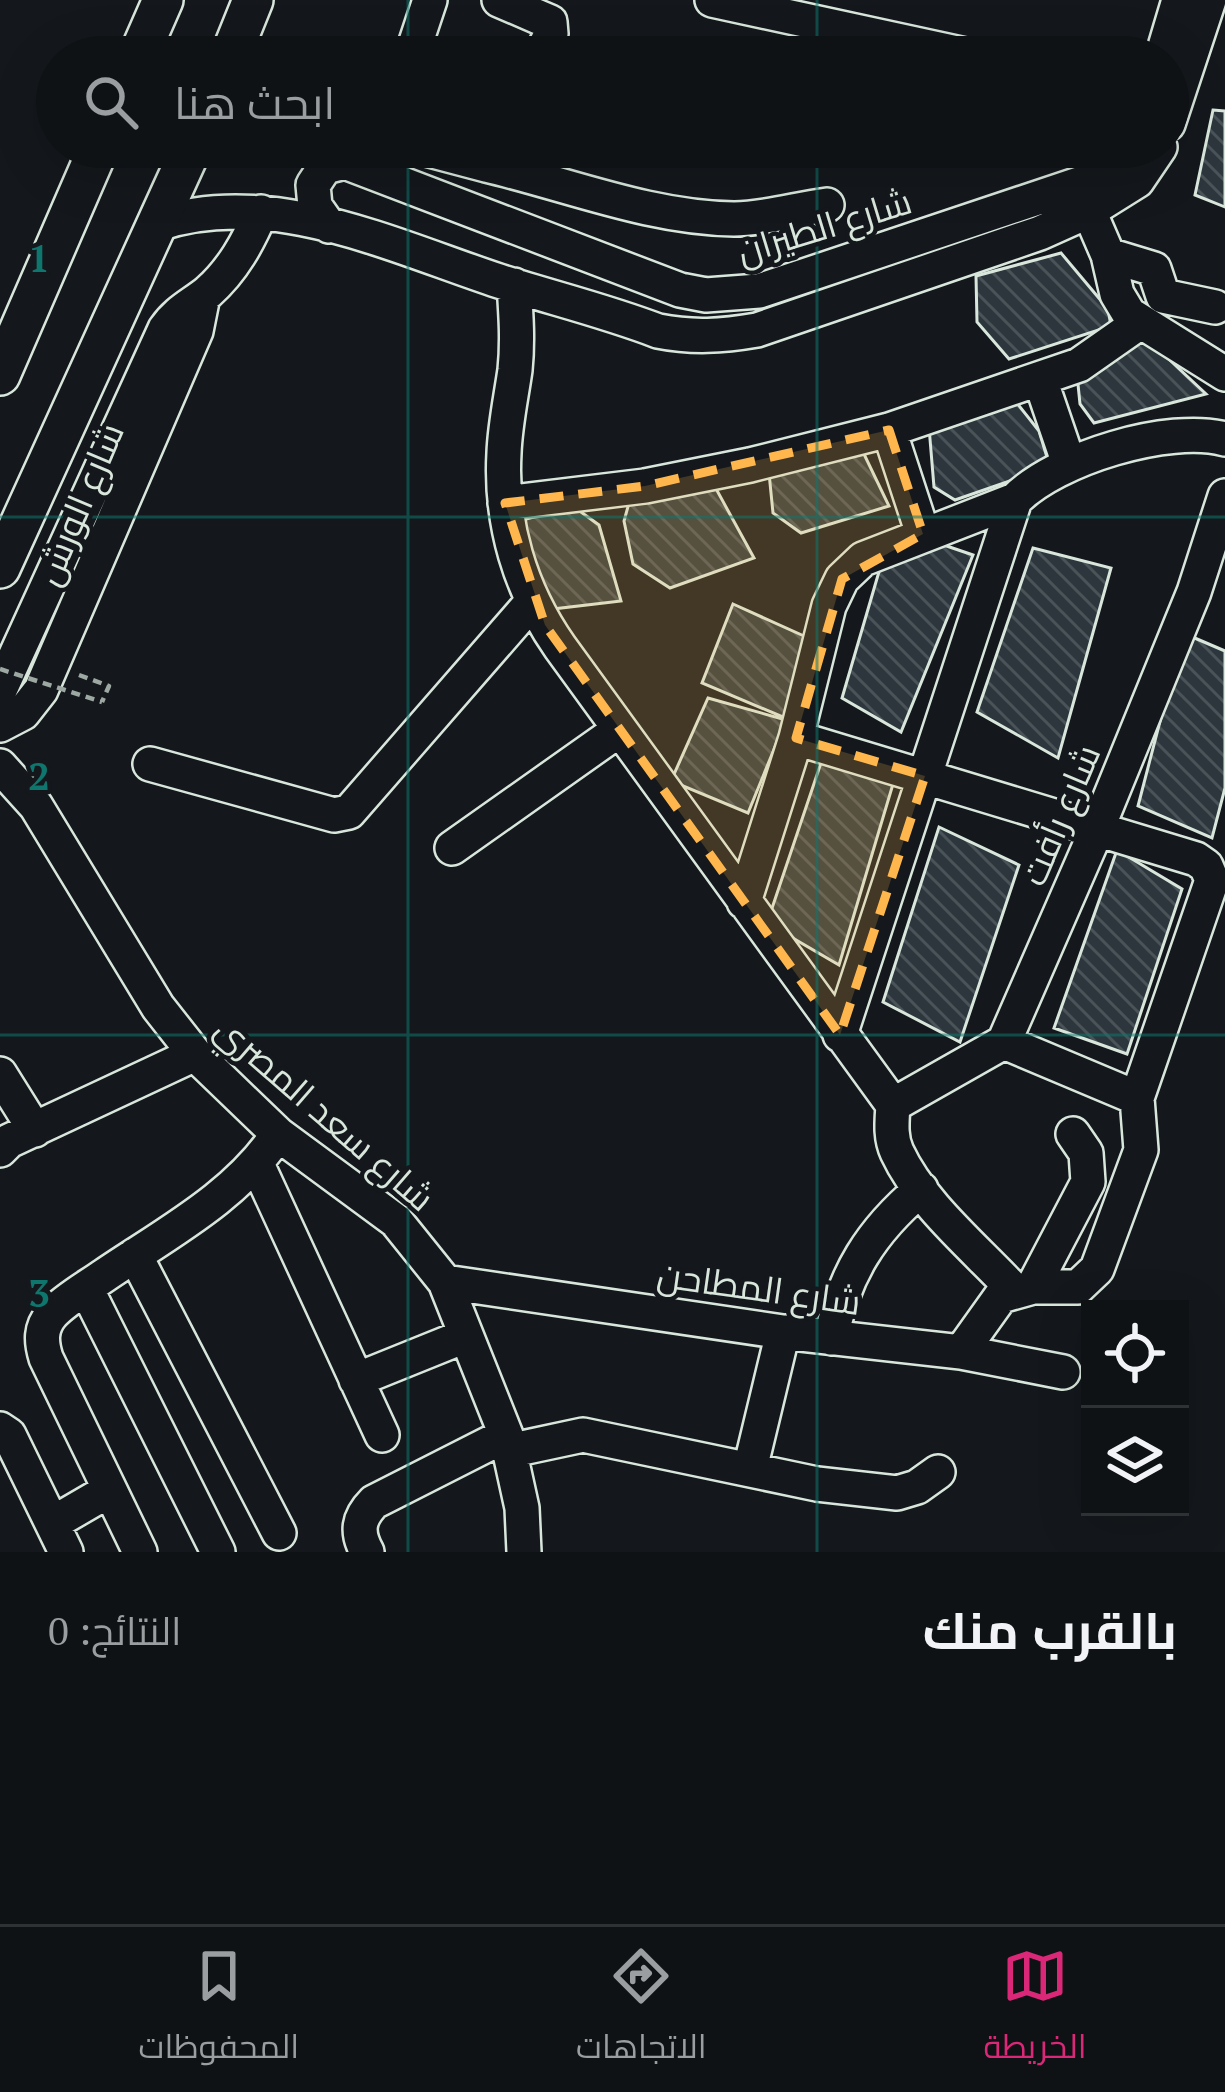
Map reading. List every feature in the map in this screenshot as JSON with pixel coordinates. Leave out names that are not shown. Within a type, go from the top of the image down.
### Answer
[{"type":"main road","points":[[147,36],[163,0]]},
{"type":"main road","points":[[238,36],[253,0]]},
{"type":"main road","points":[[0,374],[90,168]]},
{"type":"main road","points":[[0,568],[183,168]]},
{"type":"street","points":[[417,36],[430,0]]},
{"type":"street","points":[[499,0],[550,22],[550,36]]},
{"type":"street","points":[[712,0],[878,36]]},
{"type":"street","points":[[1168,36],[1179,0]]},
{"type":"street","points":[[1189,60],[1209,0]]},
{"type":"street","name":"شارع الطيران","points":[[324,168],[313,184],[315,206],[328,226]]},
{"type":"street","name":"شارع الطيران","points":[[361,168],[680,290],[732,295],[785,284],[1091,180],[1110,168]]},
{"type":"street","points":[[520,168],[648,207],[722,218],[827,205]]},
{"type":"street","name":"شارع الطيران","points":[[158,224],[209,211],[261,212],[328,226],[658,331],[721,336],[757,330],[1040,232],[1089,211],[1137,182],[1146,168]]},
{"type":"street","points":[[520,229],[543,178]]},
{"type":"street","points":[[1089,211],[1122,304],[1139,323],[1225,374]]},
{"type":"street","name":"شارع الورش","points":[[0,689],[165,329],[236,260],[261,212]]},
{"type":"street","points":[[1108,256],[1154,269],[1162,296],[1215,307]]},
{"type":"street","points":[[514,285],[517,335],[503,459],[505,503],[514,554],[532,602],[619,730],[893,1106],[891,1129],[897,1151],[921,1189],[1023,1288]]},
{"type":"street","name":"شارع الورش","points":[[0,725],[22,713],[40,690],[196,331],[203,296]]},
{"type":"street","points":[[0,349],[26,317]]},
{"type":"street","points":[[505,503],[645,486],[889,430],[1079,365],[1139,323]]},
{"type":"street","points":[[1040,379],[1069,464]]},
{"type":"street","points":[[889,430],[923,534]]},
{"type":"street","points":[[744,902],[796,738],[829,606],[842,579],[862,559],[1015,500],[1045,474],[1069,464],[1175,434],[1225,439]]},
{"type":"street","name":"شارع رأفت","points":[[1004,1042],[1194,592],[1225,496]]},
{"type":"street","points":[[840,1035],[1015,500]]},
{"type":"street","points":[[150,764],[343,815],[532,602]]},
{"type":"street","points":[[452,848],[619,730]]},
{"type":"street","points":[[796,738],[1196,859],[1206,866],[1212,880],[1136,1098],[1141,1150],[1097,1269],[1078,1287],[1023,1288],[990,1306],[961,1352]]},
{"type":"street","name":"شارع سعد المصري","points":[[0,766],[36,806],[158,1007],[195,1054],[278,1134],[396,1221],[445,1282],[507,1443],[522,1508],[524,1552]]},
{"type":"street","points":[[893,1106],[1004,1042],[1136,1098]]},
{"type":"street","points":[[0,1150],[195,1054]]},
{"type":"street","points":[[0,1074],[35,1130]]},
{"type":"street","points":[[140,1552],[41,1342],[44,1327],[52,1313],[86,1288],[221,1197],[257,1164],[278,1134]]},
{"type":"street","points":[[1023,1288],[1088,1182],[1086,1153],[1073,1134]]},
{"type":"street","points":[[257,1164],[382,1436]]},
{"type":"street","points":[[831,1338],[850,1270],[869,1239],[921,1189]]},
{"type":"street","points":[[135,1255],[279,1533]]},
{"type":"street","name":"شارع المطاحن","points":[[445,1282],[783,1332],[961,1352],[1063,1372]]},
{"type":"street","points":[[86,1288],[218,1552]]},
{"type":"street","points":[[750,1469],[783,1332]]},
{"type":"street","points":[[356,1380],[465,1336]]},
{"type":"street","points":[[0,1429],[9,1435],[59,1537],[108,1491]]},
{"type":"street","points":[[367,1552],[359,1527],[363,1513],[374,1502],[507,1443],[584,1435],[817,1484],[897,1493],[938,1472]]},
{"type":"path","points":[[0,669],[102,702],[109,686]]},
{"type":"highlighted area","points":[[889,430],[923,534],[842,579],[796,738],[925,776],[840,1035],[545,625],[505,503],[645,486]]},
{"type":"building","points":[[1213,110],[1225,111],[1225,207],[1195,195]]},
{"type":"building","points":[[1061,253],[1108,309],[1111,326],[1009,359],[977,322],[976,276]]},
{"type":"building","points":[[1142,334],[1206,394],[1094,423],[1080,404],[1075,355]]},
{"type":"building","points":[[1009,393],[1039,431],[1050,467],[955,500],[934,487],[929,427]]},
{"type":"building","points":[[850,425],[889,506],[801,533],[773,513],[769,473]]},
{"type":"building","points":[[703,465],[754,558],[670,588],[633,564],[624,521],[629,503]]},
{"type":"building","points":[[574,507],[599,525],[621,601],[544,610],[522,520]]},
{"type":"building","points":[[932,541],[973,555],[901,732],[842,698],[883,558]]},
{"type":"building","points":[[1033,548],[1111,568],[1058,758],[977,712]]},
{"type":"building","points":[[733,604],[815,641],[790,720],[702,683]]},
{"type":"building","points":[[1183,633],[1225,651],[1225,788],[1212,838],[1138,806]]},
{"type":"building","points":[[708,698],[786,720],[748,813],[671,781]]},
{"type":"building","points":[[825,751],[896,774],[839,965],[767,923]]},
{"type":"building","points":[[939,827],[1019,865],[960,1042],[883,1002]]},
{"type":"building","points":[[1117,850],[1182,889],[1127,1054],[1054,1028]]}]
